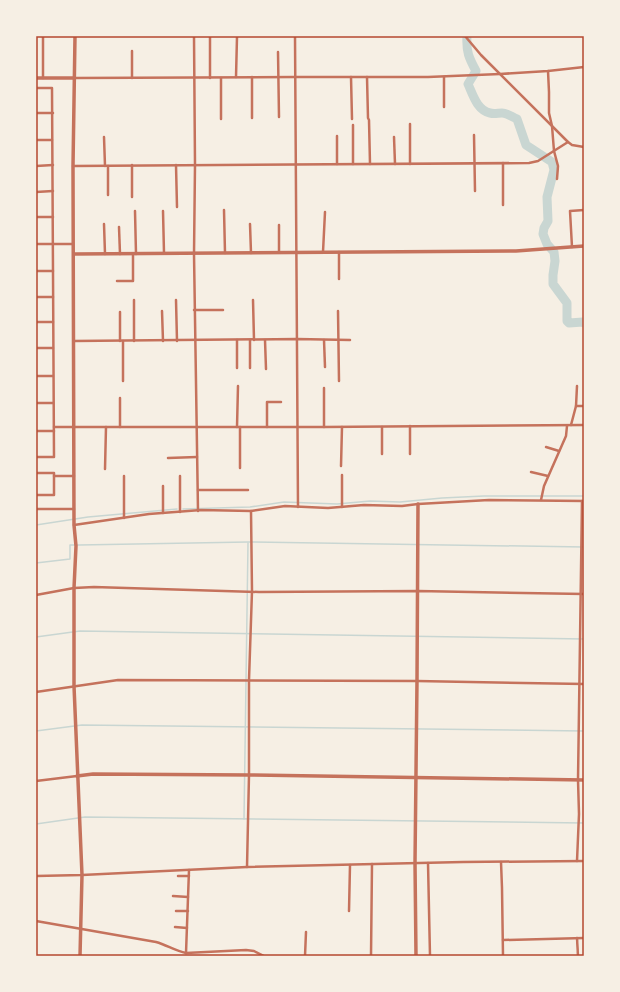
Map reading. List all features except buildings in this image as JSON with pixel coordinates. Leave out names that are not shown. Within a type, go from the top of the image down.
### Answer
[{"type":"street","points":[[75,36],[73,166],[74,525],[76,546],[74,588],[74,686],[82,875],[80,956]]},
{"type":"street","points":[[194,36],[194,310],[198,511]]},
{"type":"street","points":[[210,36],[210,78]]},
{"type":"street","points":[[295,36],[298,508]]},
{"type":"street","points":[[465,36],[500,74],[568,142],[572,145],[584,147]]},
{"type":"street","points":[[43,37],[43,78]]},
{"type":"street","points":[[236,78],[237,37]]},
{"type":"street","points":[[132,51],[132,78]]},
{"type":"street","points":[[278,52],[278,117]]},
{"type":"street","points":[[36,78],[444,77],[548,71],[584,67]]},
{"type":"street","points":[[548,71],[549,113],[552,126],[554,151],[558,166],[557,179]]},
{"type":"street","points":[[252,77],[252,118]]},
{"type":"street","points":[[351,77],[352,118]]},
{"type":"street","points":[[367,77],[370,164]]},
{"type":"street","points":[[444,77],[444,107]]},
{"type":"street","points":[[221,78],[221,120]]},
{"type":"street","points":[[36,88],[52,88],[54,427],[54,456],[36,457]]},
{"type":"street","points":[[36,113],[53,113]]},
{"type":"street","points":[[410,124],[410,164]]},
{"type":"street","points":[[353,125],[353,164]]},
{"type":"street","points":[[474,135],[475,192]]},
{"type":"street","points":[[104,136],[108,195]]},
{"type":"street","points":[[337,164],[338,136]]},
{"type":"street","points":[[394,137],[395,164]]},
{"type":"street","points":[[36,140],[52,140]]},
{"type":"street","points":[[73,166],[534,163],[568,142]]},
{"type":"street","points":[[503,163],[504,205]]},
{"type":"street","points":[[132,165],[132,196]]},
{"type":"street","points":[[176,165],[177,207]]},
{"type":"street","points":[[36,166],[53,166]]},
{"type":"street","points":[[36,192],[53,192]]},
{"type":"street","points":[[224,210],[225,253]]},
{"type":"street","points":[[572,247],[570,211],[584,210]]},
{"type":"street","points":[[118,281],[133,281],[135,254],[135,211]]},
{"type":"street","points":[[163,212],[164,254]]},
{"type":"street","points":[[324,252],[325,212]]},
{"type":"street","points":[[36,217],[53,217]]},
{"type":"street","points":[[104,224],[105,254]]},
{"type":"street","points":[[250,224],[250,253]]},
{"type":"street","points":[[279,224],[279,252]]},
{"type":"street","points":[[119,227],[120,254]]},
{"type":"street","points":[[36,244],[74,244]]},
{"type":"street","points":[[74,254],[516,251],[584,246]]},
{"type":"street","points":[[339,252],[339,279]]},
{"type":"street","points":[[36,271],[53,271]]},
{"type":"street","points":[[36,297],[53,297]]},
{"type":"street","points":[[134,300],[134,341]]},
{"type":"street","points":[[176,300],[177,340]]},
{"type":"street","points":[[253,300],[254,340]]},
{"type":"street","points":[[194,310],[223,310]]},
{"type":"street","points":[[162,311],[163,341]]},
{"type":"street","points":[[338,311],[339,381]]},
{"type":"street","points":[[120,312],[123,381]]},
{"type":"street","points":[[36,322],[53,322]]},
{"type":"street","points":[[237,340],[237,368]]},
{"type":"street","points":[[250,340],[250,368]]},
{"type":"street","points":[[265,340],[266,370]]},
{"type":"street","points":[[324,340],[325,368]]},
{"type":"street","points":[[74,341],[350,340]]},
{"type":"street","points":[[36,348],[53,348]]},
{"type":"street","points":[[36,376],[53,376]]},
{"type":"street","points":[[238,386],[240,468]]},
{"type":"street","points":[[571,425],[576,406],[577,386]]},
{"type":"street","points":[[324,388],[324,427]]},
{"type":"street","points":[[120,398],[120,427]]},
{"type":"street","points":[[267,427],[266,402],[281,402]]},
{"type":"street","points":[[36,404],[53,403]]},
{"type":"street","points":[[576,406],[584,406]]},
{"type":"street","points":[[54,427],[382,427],[584,425]]},
{"type":"street","points":[[410,426],[410,454]]},
{"type":"street","points":[[541,499],[544,486],[566,436],[567,426]]},
{"type":"street","points":[[105,469],[106,427]]},
{"type":"street","points":[[341,466],[342,427]]},
{"type":"street","points":[[382,427],[382,454]]},
{"type":"street","points":[[36,431],[54,431]]},
{"type":"street","points":[[546,447],[559,451]]},
{"type":"street","points":[[168,458],[197,457]]},
{"type":"street","points":[[531,472],[548,476]]},
{"type":"street","points":[[36,473],[54,473],[54,476],[74,476]]},
{"type":"street","points":[[342,475],[342,507]]},
{"type":"street","points":[[36,495],[54,495],[54,476]]},
{"type":"street","points":[[124,476],[124,518]]},
{"type":"street","points":[[180,476],[180,512]]},
{"type":"street","points":[[163,486],[163,513]]},
{"type":"street","points":[[198,490],[248,490]]},
{"type":"street","points":[[74,525],[149,514],[201,510],[251,510],[285,506],[298,508],[328,508],[364,505],[402,506],[489,500],[541,499],[583,501],[583,594],[579,684],[579,814],[577,861]]},
{"type":"street","points":[[416,956],[415,863],[418,681],[418,504]]},
{"type":"street","points":[[36,509],[74,509]]},
{"type":"street","points":[[247,867],[252,591],[251,510]]},
{"type":"street","points":[[36,595],[74,588],[102,587],[252,591],[418,591],[583,594]]},
{"type":"street","points":[[36,692],[118,680],[418,681],[584,684]]},
{"type":"street","points":[[36,781],[93,774],[584,780]]},
{"type":"street","points":[[36,876],[165,872],[247,867],[428,862],[584,861]]},
{"type":"street","points":[[428,862],[430,956]]},
{"type":"street","points":[[501,862],[503,956]]},
{"type":"street","points":[[372,864],[372,956]]},
{"type":"street","points":[[349,911],[350,865]]},
{"type":"street","points":[[186,953],[189,870]]},
{"type":"street","points":[[178,876],[189,876]]},
{"type":"street","points":[[173,896],[188,897]]},
{"type":"street","points":[[176,911],[188,911]]},
{"type":"street","points":[[36,921],[156,942],[179,952],[186,953],[246,950],[254,951],[264,956]]},
{"type":"street","points":[[175,927],[187,928]]},
{"type":"street","points":[[305,956],[306,932]]},
{"type":"street","points":[[577,938],[578,956]]},
{"type":"street","points":[[503,940],[584,938]]},
{"type":"street","points":[[220,956],[221,951]]},
{"type":"waterway","points":[[467,36],[468,55],[476,71],[468,84],[476,102],[486,111],[508,114],[517,119],[526,145],[552,162],[554,170],[547,197],[548,221],[544,228],[543,234],[547,244],[554,252],[555,261],[553,284],[567,303],[567,321],[569,323],[584,323]]},
{"type":"waterway","points":[[183,509],[250,507],[284,502],[337,504],[370,501],[400,502],[484,496],[584,496]]},
{"type":"waterway","points":[[36,525],[88,517],[177,509]]},
{"type":"waterway","points":[[36,563],[70,559],[70,545],[248,542],[584,547]]},
{"type":"waterway","points":[[244,819],[248,543]]},
{"type":"waterway","points":[[36,637],[80,631],[584,639]]},
{"type":"waterway","points":[[36,731],[82,725],[584,731]]},
{"type":"waterway","points":[[36,824],[85,817],[584,823]]}]
